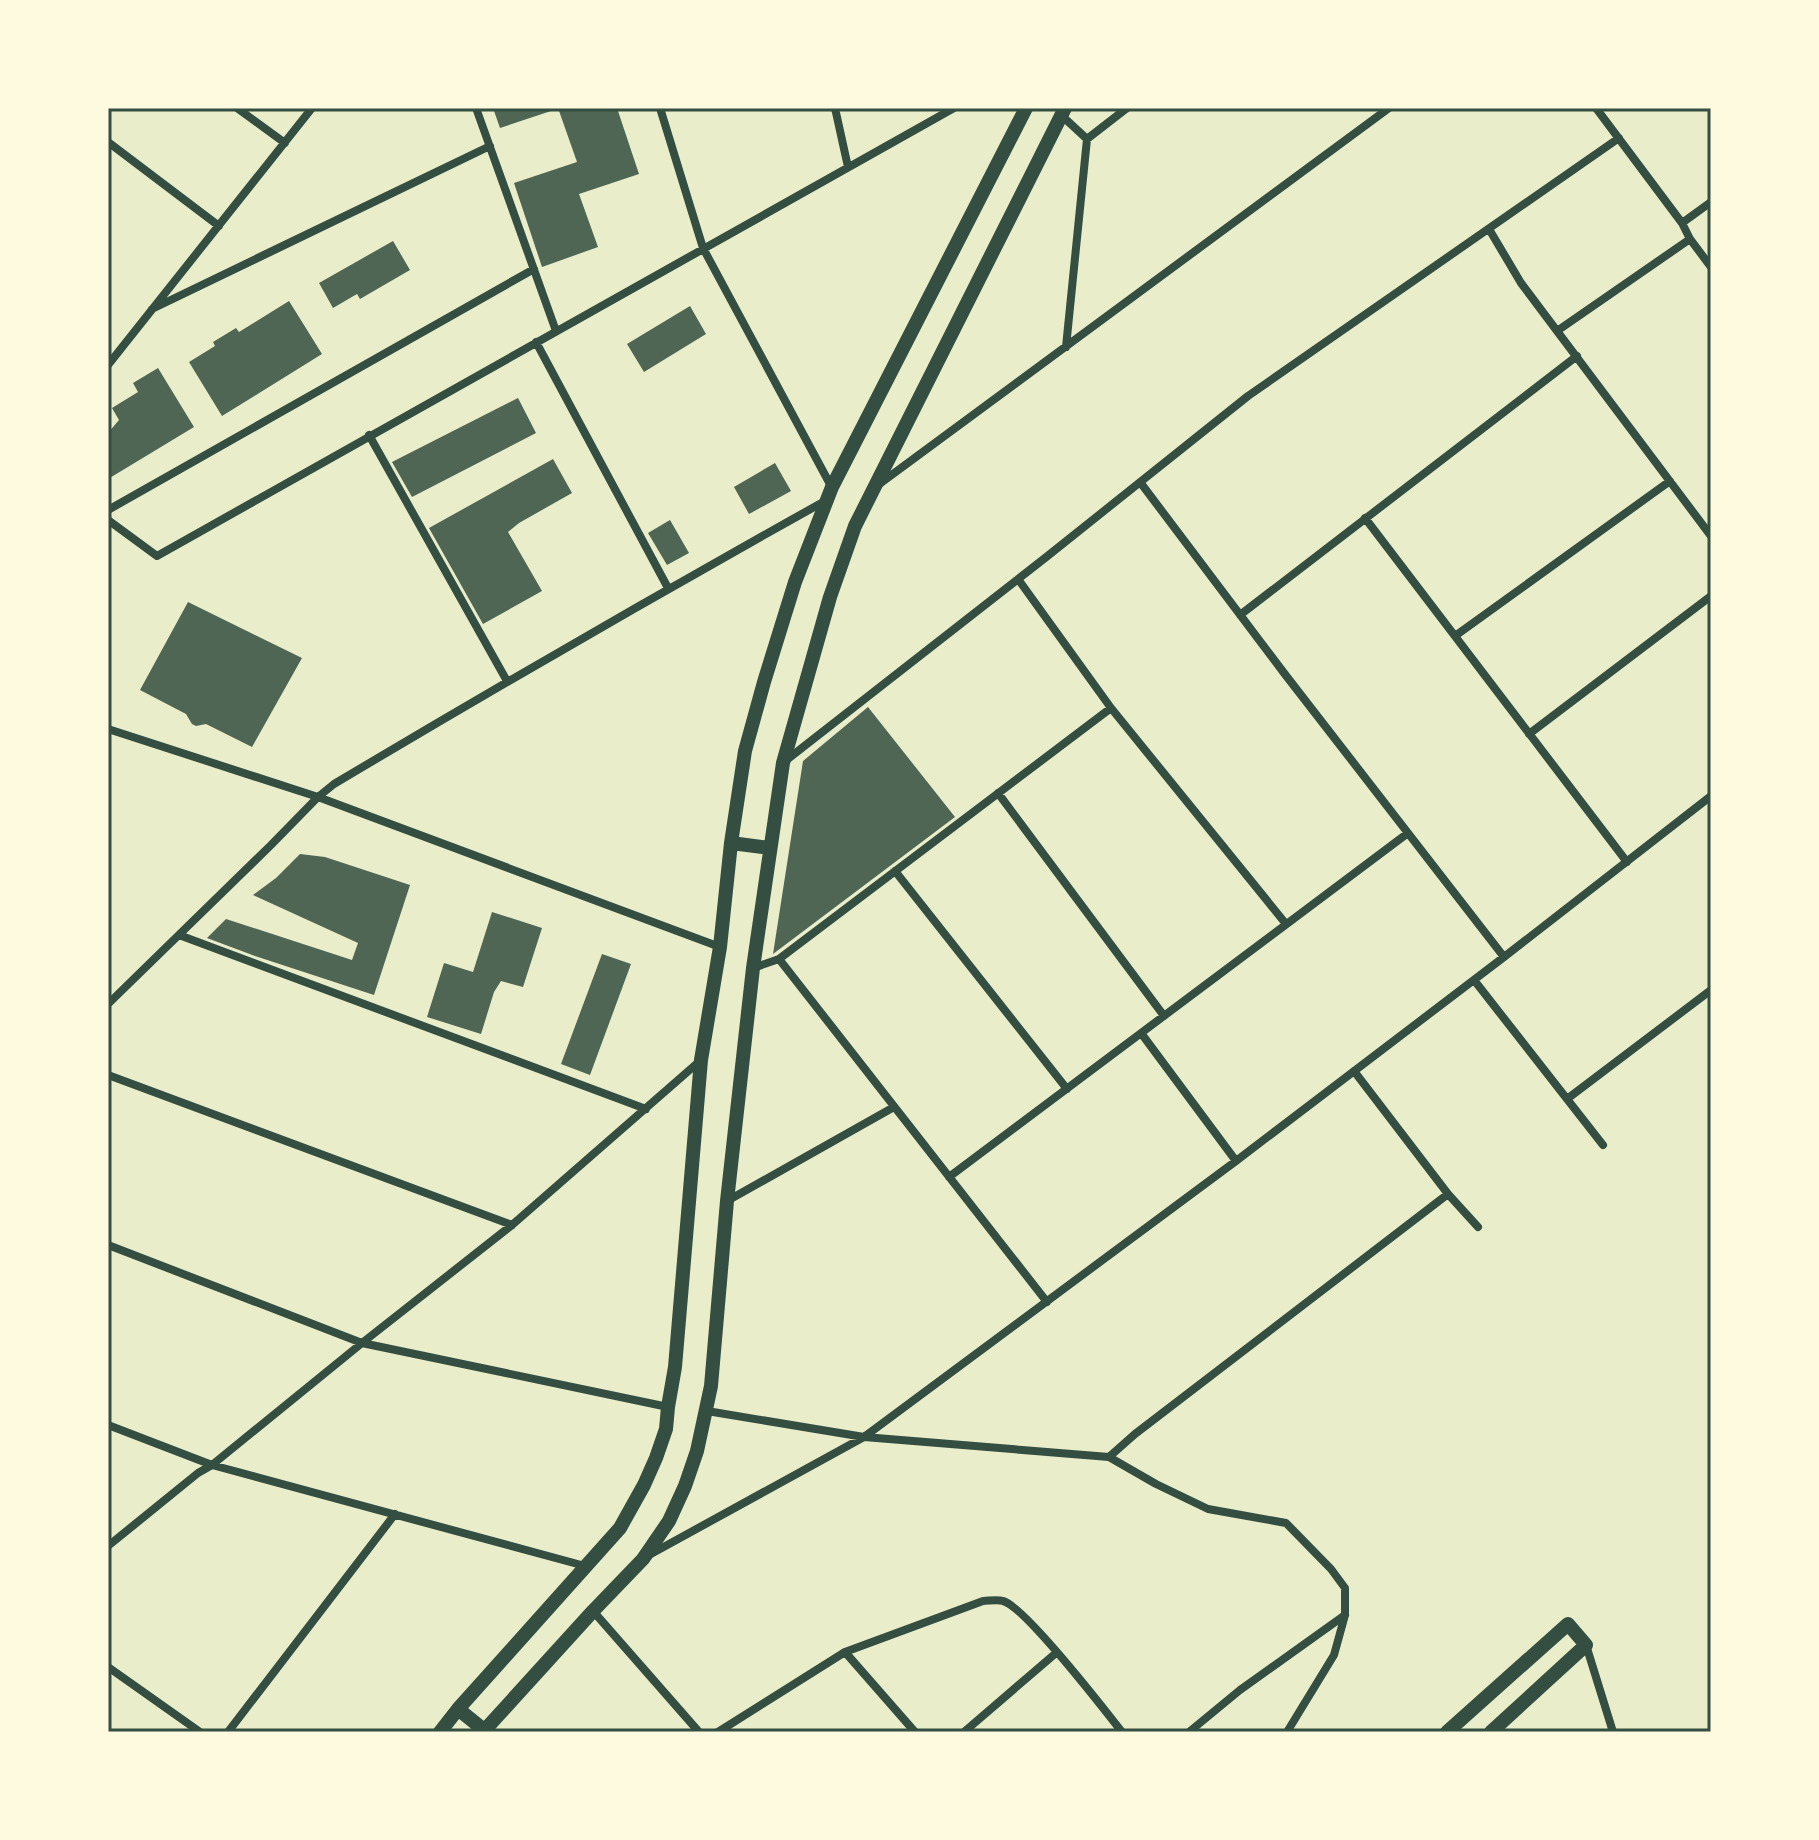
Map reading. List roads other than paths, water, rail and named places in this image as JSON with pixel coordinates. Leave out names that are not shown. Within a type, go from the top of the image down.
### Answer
[{"type":"street","points":[[237,108],[285,143]]},
{"type":"street","points":[[108,365],[312,108]]},
{"type":"street","points":[[476,108],[556,331]]},
{"type":"street","points":[[660,108],[703,248],[829,494]]},
{"type":"street","points":[[835,108],[848,167]]},
{"type":"street","points":[[108,520],[157,556],[954,108]]},
{"type":"street","points":[[440,1732],[620,1528],[656,1458],[666,1429],[675,1367],[701,1060],[720,947],[745,751],[795,582],[829,494],[1026,108]]},
{"type":"street","points":[[1066,347],[1087,139],[1127,108]]},
{"type":"street","points":[[875,488],[1389,108]]},
{"type":"street","points":[[1596,108],[1711,267]]},
{"type":"street","points":[[458,1709],[484,1731],[643,1559],[669,1521],[685,1486],[697,1451],[711,1386],[727,1201],[753,968],[783,763],[841,565],[855,526],[1063,112],[1087,139]]},
{"type":"street","points":[[783,763],[1248,396],[1619,138]]},
{"type":"street","points":[[108,142],[219,226]]},
{"type":"street","points":[[152,309],[490,146]]},
{"type":"street","points":[[1682,223],[1711,202]]},
{"type":"street","points":[[1489,229],[1521,283],[1711,536]]},
{"type":"street","points":[[1557,331],[1690,239]]},
{"type":"street","points":[[108,510],[534,269]]},
{"type":"street","points":[[536,342],[668,588]]},
{"type":"street","points":[[1240,615],[1577,356]]},
{"type":"street","points":[[369,435],[507,681]]},
{"type":"street","points":[[1455,636],[1670,481]]},
{"type":"street","points":[[1140,482],[1504,957]]},
{"type":"street","points":[[108,1004],[334,784],[829,494]]},
{"type":"street","points":[[1365,518],[1627,862]]},
{"type":"street","points":[[1018,579],[1111,708],[1286,924]]},
{"type":"street","points":[[1529,734],[1711,596]]},
{"type":"street","points":[[753,968],[779,959],[1111,708]]},
{"type":"street","points":[[108,729],[318,797],[720,947]]},
{"type":"street","points":[[998,793],[1164,1016]]},
{"type":"street","points":[[643,1559],[864,1437],[1236,1161],[1711,796]]},
{"type":"street","points":[[949,1177],[1408,833]]},
{"type":"street","points":[[731,843],[770,848]]},
{"type":"street","points":[[895,871],[1067,1089]]},
{"type":"street","points":[[179,935],[646,1109]]},
{"type":"street","points":[[779,959],[1047,1302]]},
{"type":"street","points":[[1474,980],[1603,1145]]},
{"type":"street","points":[[1567,1099],[1711,990]]},
{"type":"street","points":[[1141,1033],[1236,1161]]},
{"type":"street","points":[[108,1546],[512,1225],[701,1060]]},
{"type":"street","points":[[1354,1071],[1448,1194],[1478,1227]]},
{"type":"street","points":[[108,1075],[512,1225]]},
{"type":"street","points":[[727,1201],[894,1107]]},
{"type":"street","points":[[1109,1457],[1448,1194]]},
{"type":"street","points":[[108,1245],[362,1343],[668,1407]]},
{"type":"street","points":[[707,1411],[864,1437],[1109,1457],[1208,1509],[1286,1523],[1331,1569],[1345,1588],[1345,1615],[1334,1655],[1287,1732]]},
{"type":"street","points":[[108,1425],[212,1465],[585,1566]]},
{"type":"street","points":[[228,1732],[395,1514]]},
{"type":"street","points":[[718,1732],[845,1652],[983,1601],[1003,1601],[1017,1609],[1122,1732]]},
{"type":"street","points":[[593,1611],[699,1732]]},
{"type":"street","points":[[1189,1732],[1240,1690],[1345,1615]]},
{"type":"street","points":[[1447,1732],[1568,1624],[1586,1645],[1613,1732]]},
{"type":"street","points":[[1491,1732],[1586,1645]]},
{"type":"street","points":[[845,1652],[915,1732]]},
{"type":"street","points":[[964,1732],[1056,1653]]},
{"type":"street","points":[[108,1667],[200,1732]]}]
